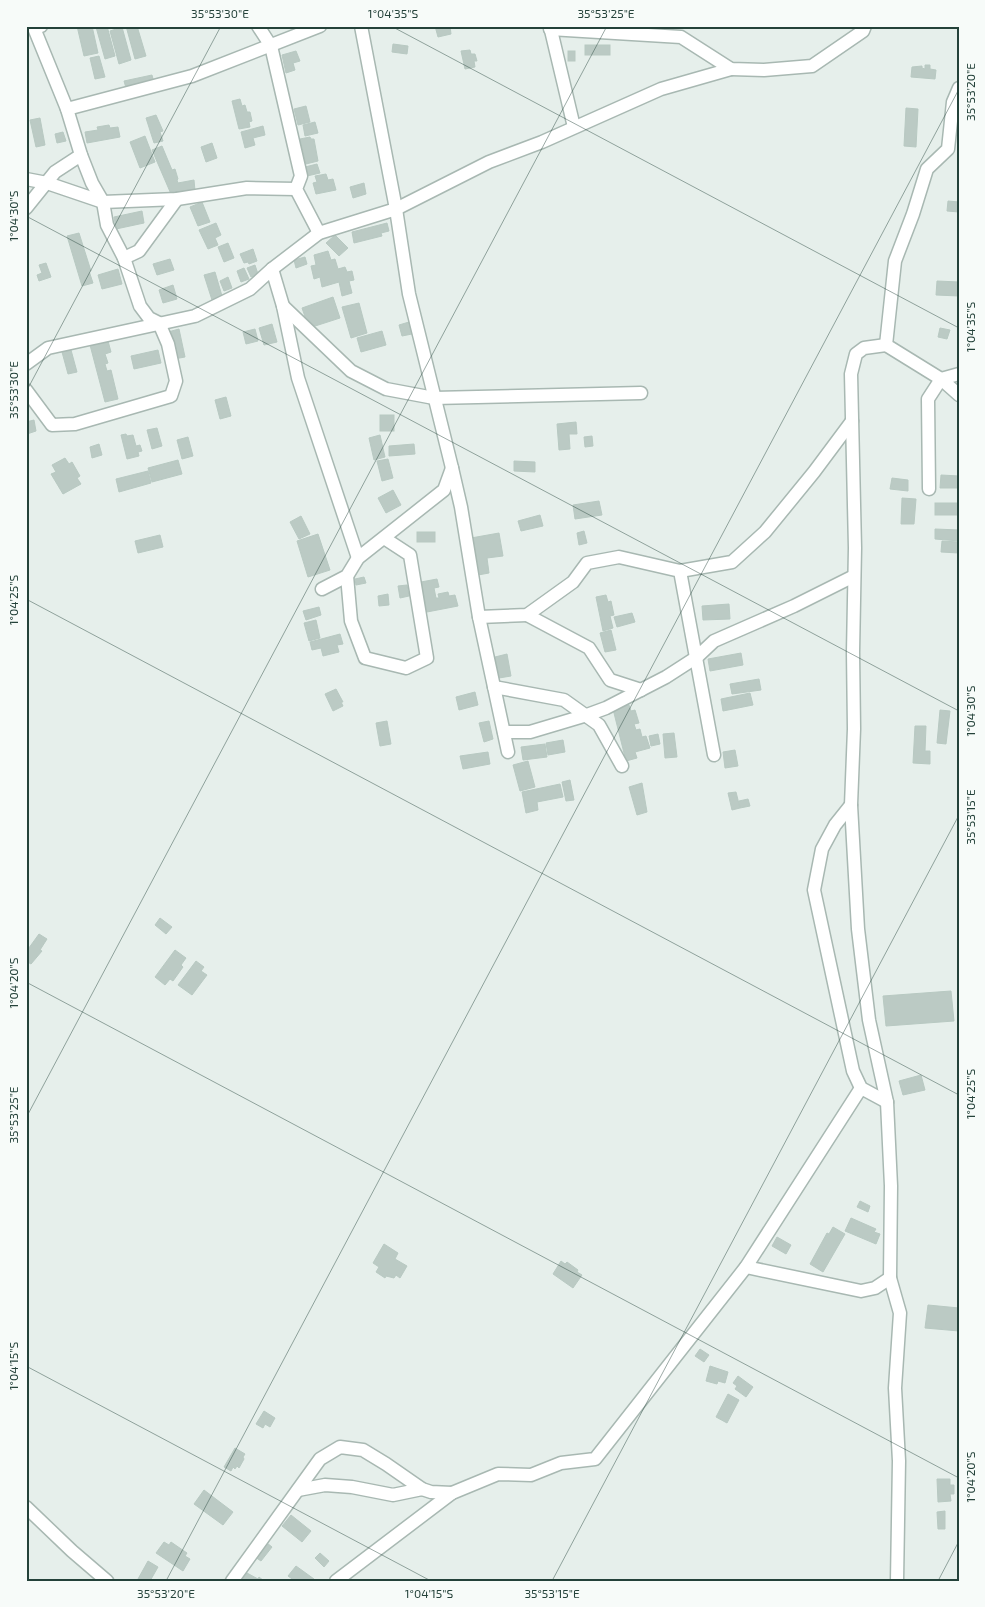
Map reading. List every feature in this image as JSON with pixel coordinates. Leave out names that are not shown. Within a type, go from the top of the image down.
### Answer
[{"type":"street","points":[[26,390],[52,425],[74,424],[172,396],[176,381],[168,344],[158,323],[150,318],[140,306],[124,258],[107,225],[104,202],[92,183],[67,109],[34,28],[41,26]]},
{"type":"street","points":[[258,26],[271,46],[301,176],[296,189],[319,233]]},
{"type":"street","points":[[67,109],[192,76],[320,26]]},
{"type":"street","points":[[361,26],[396,209],[409,294],[452,468],[479,617],[508,752],[530,732]]},
{"type":"street","points":[[26,364],[48,348],[195,316],[250,290],[272,269],[319,233],[396,209],[489,162],[542,142],[661,88],[731,69],[764,70],[812,66],[863,31],[865,26]]},
{"type":"street","points":[[574,127],[550,28],[597,29],[681,37],[731,69]]},
{"type":"street","points":[[886,345],[895,261],[913,214],[927,169],[953,149],[953,102],[959,88]]},
{"type":"street","points":[[26,208],[55,172],[81,155]]},
{"type":"street","points":[[26,179],[47,183],[104,202],[177,199],[247,188],[296,189]]},
{"type":"street","points":[[124,258],[139,251],[177,199]]},
{"type":"street","points":[[272,269],[283,306],[298,378],[358,558]]},
{"type":"street","points":[[283,306],[350,371],[386,389],[434,398],[640,393]]},
{"type":"street","points":[[897,1581],[899,1461],[895,1388],[900,1313],[890,1278],[891,1186],[886,1102],[869,1020],[858,929],[851,805],[854,729],[854,576],[851,374],[856,354],[864,348],[886,345],[941,380],[959,395]]},
{"type":"street","points":[[928,489],[928,398],[941,380],[959,374]]},
{"type":"street","points":[[479,617],[527,614],[573,582],[587,563],[619,557],[680,571],[732,562],[765,532],[814,472],[852,421]]},
{"type":"street","points":[[322,589],[347,576],[358,558],[444,490],[452,468]]},
{"type":"street","points":[[347,576],[351,621],[365,658],[406,668],[427,658],[410,555],[384,538]]},
{"type":"street","points":[[680,571],[714,755]]},
{"type":"street","points":[[504,732],[530,732],[606,708],[666,677],[697,657],[714,641],[794,606],[854,576]]},
{"type":"street","points":[[527,614],[589,648],[610,680],[641,690]]},
{"type":"street","points":[[494,687],[564,700],[599,725],[622,766]]},
{"type":"street","points":[[851,805],[835,825],[822,848],[814,890],[853,1071],[861,1088],[886,1102]]},
{"type":"street","points":[[336,1581],[452,1493],[498,1474],[531,1475],[561,1463],[595,1459],[746,1267],[861,1088]]},
{"type":"street","points":[[746,1267],[861,1291],[875,1288],[890,1278]]},
{"type":"street","points":[[232,1581],[320,1459],[340,1447],[363,1450],[422,1489],[431,1492],[452,1493]]},
{"type":"street","points":[[298,1490],[324,1485],[352,1487],[393,1495],[422,1489]]},
{"type":"street","points":[[26,1507],[107,1581]]},
{"type":"building","points":[[77,26],[92,26],[98,53],[84,56]]},
{"type":"building","points":[[107,26],[115,56],[105,59],[96,27]]},
{"type":"building","points":[[126,26],[137,26],[146,56],[135,59]]},
{"type":"building","points":[[435,26],[450,26],[451,34],[438,37]]},
{"type":"building","points":[[122,27],[131,60],[119,64],[110,31]]},
{"type":"building","points":[[393,44],[408,46],[407,54],[392,52]]},
{"type":"building","points":[[585,45],[610,45],[610,55],[585,55]]},
{"type":"building","points":[[470,50],[471,54],[475,54],[477,61],[474,61],[475,67],[465,69],[461,51]]},
{"type":"building","points":[[296,51],[300,61],[293,63],[295,70],[286,73],[282,55]]},
{"type":"building","points":[[568,51],[575,51],[575,61],[568,61]]},
{"type":"building","points":[[99,56],[105,77],[95,79],[90,58]]},
{"type":"building","points":[[925,65],[930,65],[930,69],[936,70],[935,79],[911,77],[912,67],[922,66],[925,69]]},
{"type":"building","points":[[152,75],[154,83],[126,88],[124,81]]},
{"type":"building","points":[[240,99],[242,106],[245,105],[247,112],[250,112],[252,121],[249,122],[250,127],[239,129],[232,101]]},
{"type":"building","points":[[306,106],[310,122],[298,125],[294,109]]},
{"type":"building","points":[[906,108],[918,109],[916,147],[904,146]]},
{"type":"building","points":[[156,115],[163,131],[160,132],[163,141],[154,143],[146,118]]},
{"type":"building","points":[[40,118],[45,145],[36,147],[30,120]]},
{"type":"building","points":[[315,122],[318,133],[305,136],[303,125]]},
{"type":"building","points":[[109,125],[110,128],[118,127],[120,137],[87,143],[85,132],[98,130],[97,127]]},
{"type":"building","points":[[263,126],[265,135],[253,138],[255,145],[245,148],[241,132]]},
{"type":"building","points":[[63,132],[66,141],[57,143],[55,134]]},
{"type":"building","points":[[145,136],[155,162],[140,168],[130,142]]},
{"type":"building","points":[[310,137],[314,139],[318,161],[306,164],[300,139]]},
{"type":"building","points":[[212,143],[217,158],[206,162],[201,147]]},
{"type":"building","points":[[162,146],[172,170],[175,169],[178,183],[194,180],[195,191],[171,194],[152,150]]},
{"type":"building","points":[[317,164],[320,173],[307,176],[305,167]]},
{"type":"building","points":[[326,174],[328,180],[333,179],[336,190],[316,194],[313,183],[317,182],[315,176]]},
{"type":"building","points":[[364,183],[366,194],[353,198],[350,187]]},
{"type":"building","points":[[948,201],[959,202],[959,212],[947,211]]},
{"type":"building","points":[[202,202],[210,222],[198,226],[190,207]]},
{"type":"building","points":[[142,211],[144,223],[116,229],[114,217]]},
{"type":"building","points":[[216,223],[221,235],[215,238],[218,245],[208,249],[199,230]]},
{"type":"building","points":[[387,223],[389,231],[381,233],[382,236],[354,243],[352,232]]},
{"type":"building","points":[[79,233],[93,283],[82,286],[67,236]]},
{"type":"building","points":[[335,235],[348,248],[339,256],[326,243]]},
{"type":"building","points":[[228,243],[234,258],[224,262],[218,247]]},
{"type":"building","points":[[253,249],[257,261],[249,264],[248,262],[244,263],[240,254]]},
{"type":"building","points":[[328,251],[331,260],[335,259],[338,269],[345,267],[347,272],[352,271],[354,280],[349,281],[352,293],[342,296],[339,282],[322,287],[320,277],[314,279],[311,266],[316,265],[314,255]]},
{"type":"building","points":[[305,257],[307,264],[296,268],[294,260]]},
{"type":"building","points":[[170,259],[174,270],[157,275],[153,264]]},
{"type":"building","points":[[46,263],[51,277],[39,281],[37,275],[42,273],[39,265]]},
{"type":"building","points":[[255,265],[258,274],[251,277],[247,268]]},
{"type":"building","points":[[244,268],[249,279],[241,282],[237,271]]},
{"type":"building","points":[[118,269],[122,284],[102,289],[98,275]]},
{"type":"building","points":[[215,272],[222,296],[212,300],[204,275]]},
{"type":"building","points":[[228,277],[232,288],[224,291],[220,281]]},
{"type":"building","points":[[937,281],[959,282],[959,296],[936,295]]},
{"type":"building","points":[[173,285],[177,299],[163,303],[159,290]]},
{"type":"building","points":[[333,297],[340,318],[309,328],[302,308]]},
{"type":"building","points":[[359,303],[367,333],[351,338],[342,307]]},
{"type":"building","points":[[409,322],[412,334],[402,336],[399,325]]},
{"type":"building","points":[[272,324],[277,342],[264,345],[259,328]]},
{"type":"building","points":[[940,328],[950,330],[947,339],[938,337]]},
{"type":"building","points":[[179,329],[185,357],[174,359],[168,332]]},
{"type":"building","points":[[255,329],[258,341],[246,344],[243,332]]},
{"type":"building","points":[[382,331],[386,345],[361,352],[357,338]]},
{"type":"building","points":[[108,341],[111,352],[105,354],[108,363],[105,364],[107,371],[111,370],[118,399],[105,402],[90,345]]},
{"type":"building","points":[[71,350],[77,372],[68,374],[62,352]]},
{"type":"building","points":[[158,350],[161,363],[134,369],[131,356]]},
{"type":"building","points":[[226,397],[231,416],[220,419],[215,400]]},
{"type":"building","points":[[380,415],[394,415],[394,431],[380,431]]},
{"type":"building","points":[[34,420],[36,431],[27,434],[26,422]]},
{"type":"building","points":[[576,422],[577,434],[569,434],[570,449],[559,450],[557,424]]},
{"type":"building","points":[[157,428],[162,446],[152,449],[147,430]]},
{"type":"building","points":[[126,434],[127,436],[133,435],[136,446],[140,445],[142,451],[138,452],[139,456],[127,459],[121,435]]},
{"type":"building","points":[[380,435],[385,457],[374,460],[369,438]]},
{"type":"building","points":[[592,436],[593,446],[585,447],[584,437]]},
{"type":"building","points":[[188,437],[193,456],[182,459],[177,440]]},
{"type":"building","points":[[99,444],[102,455],[92,458],[90,447]]},
{"type":"building","points":[[414,444],[415,454],[389,456],[389,446]]},
{"type":"building","points":[[65,458],[69,464],[72,462],[80,476],[77,478],[81,484],[63,494],[51,474],[56,472],[52,465]]},
{"type":"building","points":[[388,459],[393,478],[382,481],[377,461]]},
{"type":"building","points":[[178,460],[182,474],[152,482],[148,468]]},
{"type":"building","points":[[514,461],[535,462],[535,472],[514,471]]},
{"type":"building","points":[[148,471],[151,483],[119,492],[116,479]]},
{"type":"building","points":[[941,475],[959,476],[959,488],[940,488]]},
{"type":"building","points":[[892,478],[908,480],[908,491],[890,489]]},
{"type":"building","points":[[393,490],[401,505],[386,513],[378,498]]},
{"type":"building","points":[[902,498],[916,499],[914,524],[901,524]]},
{"type":"building","points":[[599,501],[602,515],[575,519],[573,505]]},
{"type":"building","points":[[935,503],[959,503],[959,515],[935,515]]},
{"type":"building","points":[[540,515],[543,526],[521,531],[518,521]]},
{"type":"building","points":[[301,516],[310,534],[299,539],[290,522]]},
{"type":"building","points":[[935,529],[959,530],[959,541],[935,539]]},
{"type":"building","points":[[584,531],[587,543],[579,545],[577,533]]},
{"type":"building","points":[[417,532],[435,532],[435,542],[417,542]]},
{"type":"building","points":[[499,533],[503,556],[487,558],[489,573],[478,575],[471,538]]},
{"type":"building","points":[[318,534],[330,570],[308,577],[297,541]]},
{"type":"building","points":[[160,535],[163,547],[138,553],[135,541]]},
{"type":"building","points":[[942,541],[959,542],[959,553],[941,552]]},
{"type":"building","points":[[364,577],[366,583],[356,585],[355,579]]},
{"type":"building","points":[[437,579],[439,587],[434,588],[436,598],[439,598],[438,594],[448,592],[449,596],[455,595],[458,606],[427,612],[421,582]]},
{"type":"building","points":[[407,585],[409,596],[400,598],[398,586]]},
{"type":"building","points":[[388,594],[389,605],[379,606],[378,596]]},
{"type":"building","points":[[606,595],[608,602],[611,601],[614,615],[610,616],[613,628],[603,631],[596,597]]},
{"type":"building","points":[[729,604],[730,619],[703,620],[702,606]]},
{"type":"building","points":[[319,607],[321,615],[306,620],[303,611]]},
{"type":"building","points":[[632,613],[635,622],[617,627],[614,617]]},
{"type":"building","points":[[316,620],[320,638],[309,641],[304,623]]},
{"type":"building","points":[[611,630],[616,650],[605,652],[600,633]]},
{"type":"building","points":[[340,634],[343,644],[337,645],[339,652],[323,656],[321,648],[312,650],[310,642]]},
{"type":"building","points":[[741,653],[743,665],[710,671],[708,659]]},
{"type":"building","points":[[507,654],[511,676],[499,678],[495,657]]},
{"type":"building","points":[[759,679],[761,690],[732,694],[730,684]]},
{"type":"building","points":[[336,689],[343,702],[341,702],[343,706],[333,711],[325,694]]},
{"type":"building","points":[[475,692],[478,705],[459,710],[456,697]]},
{"type":"building","points":[[750,693],[753,705],[723,711],[721,699]]},
{"type":"building","points":[[629,705],[631,711],[635,710],[639,723],[634,724],[636,730],[640,729],[642,737],[646,736],[650,748],[635,752],[637,758],[626,761],[613,709]]},
{"type":"building","points":[[940,710],[950,711],[946,744],[937,743]]},
{"type":"building","points":[[387,721],[391,744],[380,746],[376,723]]},
{"type":"building","points":[[489,721],[493,739],[484,742],[479,723]]},
{"type":"building","points":[[915,726],[926,726],[925,751],[930,751],[930,764],[913,763]]},
{"type":"building","points":[[674,733],[677,757],[665,758],[663,734]]},
{"type":"building","points":[[658,734],[660,744],[651,746],[649,736]]},
{"type":"building","points":[[563,740],[565,752],[548,755],[546,743]]},
{"type":"building","points":[[545,744],[547,757],[523,760],[521,747]]},
{"type":"building","points":[[735,750],[738,766],[725,768],[723,752]]},
{"type":"building","points":[[488,752],[490,764],[463,769],[460,756]]},
{"type":"building","points":[[528,761],[535,787],[520,791],[513,765]]},
{"type":"building","points":[[570,780],[574,800],[566,801],[562,782]]},
{"type":"building","points":[[642,783],[647,812],[637,815],[629,787]]},
{"type":"building","points":[[560,784],[563,797],[537,802],[538,810],[526,813],[522,792]]},
{"type":"building","points":[[736,792],[740,808],[732,810],[728,793]]},
{"type":"building","points":[[748,799],[750,806],[740,808],[739,801]]},
{"type":"building","points":[[160,918],[172,927],[166,934],[155,925]]},
{"type":"building","points":[[39,934],[47,939],[40,950],[42,951],[31,964],[26,961],[26,952]]},
{"type":"building","points":[[175,950],[186,958],[181,965],[183,967],[173,981],[170,979],[165,985],[155,977]]},
{"type":"building","points":[[196,961],[204,967],[201,971],[207,975],[192,995],[178,985]]},
{"type":"building","points":[[951,991],[954,1021],[886,1026],[883,996]]},
{"type":"building","points":[[921,1075],[925,1090],[903,1095],[899,1081]]},
{"type":"building","points":[[860,1201],[870,1206],[868,1212],[857,1207]]},
{"type":"building","points":[[851,1218],[876,1229],[874,1232],[880,1234],[876,1244],[845,1231]]},
{"type":"building","points":[[833,1227],[845,1234],[823,1272],[810,1264],[827,1233],[829,1234]]},
{"type":"building","points":[[777,1237],[791,1245],[786,1254],[772,1246]]},
{"type":"building","points":[[384,1244],[398,1253],[395,1259],[407,1266],[400,1278],[396,1275],[394,1278],[386,1276],[385,1278],[376,1272],[379,1267],[373,1263]]},
{"type":"building","points":[[561,1261],[565,1264],[567,1262],[582,1275],[573,1288],[553,1274]]},
{"type":"building","points":[[928,1305],[959,1308],[959,1331],[925,1328]]},
{"type":"building","points":[[700,1349],[709,1355],[704,1362],[695,1356]]},
{"type":"building","points":[[710,1366],[728,1372],[725,1383],[718,1381],[717,1384],[706,1381]]},
{"type":"building","points":[[738,1376],[753,1387],[746,1397],[735,1389],[737,1386],[733,1383]]},
{"type":"building","points":[[728,1394],[739,1400],[727,1423],[716,1417]]},
{"type":"building","points":[[264,1411],[275,1418],[270,1427],[265,1424],[263,1428],[256,1424]]},
{"type":"building","points":[[235,1448],[245,1454],[239,1468],[237,1466],[235,1469],[233,1467],[231,1471],[224,1467]]},
{"type":"building","points":[[937,1479],[950,1479],[950,1485],[954,1485],[954,1494],[950,1494],[951,1501],[938,1502]]},
{"type":"building","points":[[204,1490],[233,1512],[223,1525],[194,1504]]},
{"type":"building","points":[[945,1511],[945,1529],[938,1529],[937,1512]]},
{"type":"building","points":[[291,1515],[311,1531],[302,1542],[282,1526]]},
{"type":"building","points":[[164,1542],[169,1545],[171,1542],[187,1553],[185,1556],[190,1559],[183,1571],[156,1553]]},
{"type":"building","points":[[267,1543],[272,1547],[261,1561],[255,1557]]},
{"type":"building","points":[[320,1553],[329,1561],[324,1567],[315,1558]]},
{"type":"building","points":[[148,1561],[158,1567],[150,1581],[141,1581],[138,1579]]},
{"type":"building","points":[[296,1566],[314,1579],[313,1581],[295,1581],[288,1576]]},
{"type":"building","points":[[247,1573],[258,1579],[259,1577],[264,1581],[241,1581]]}]
